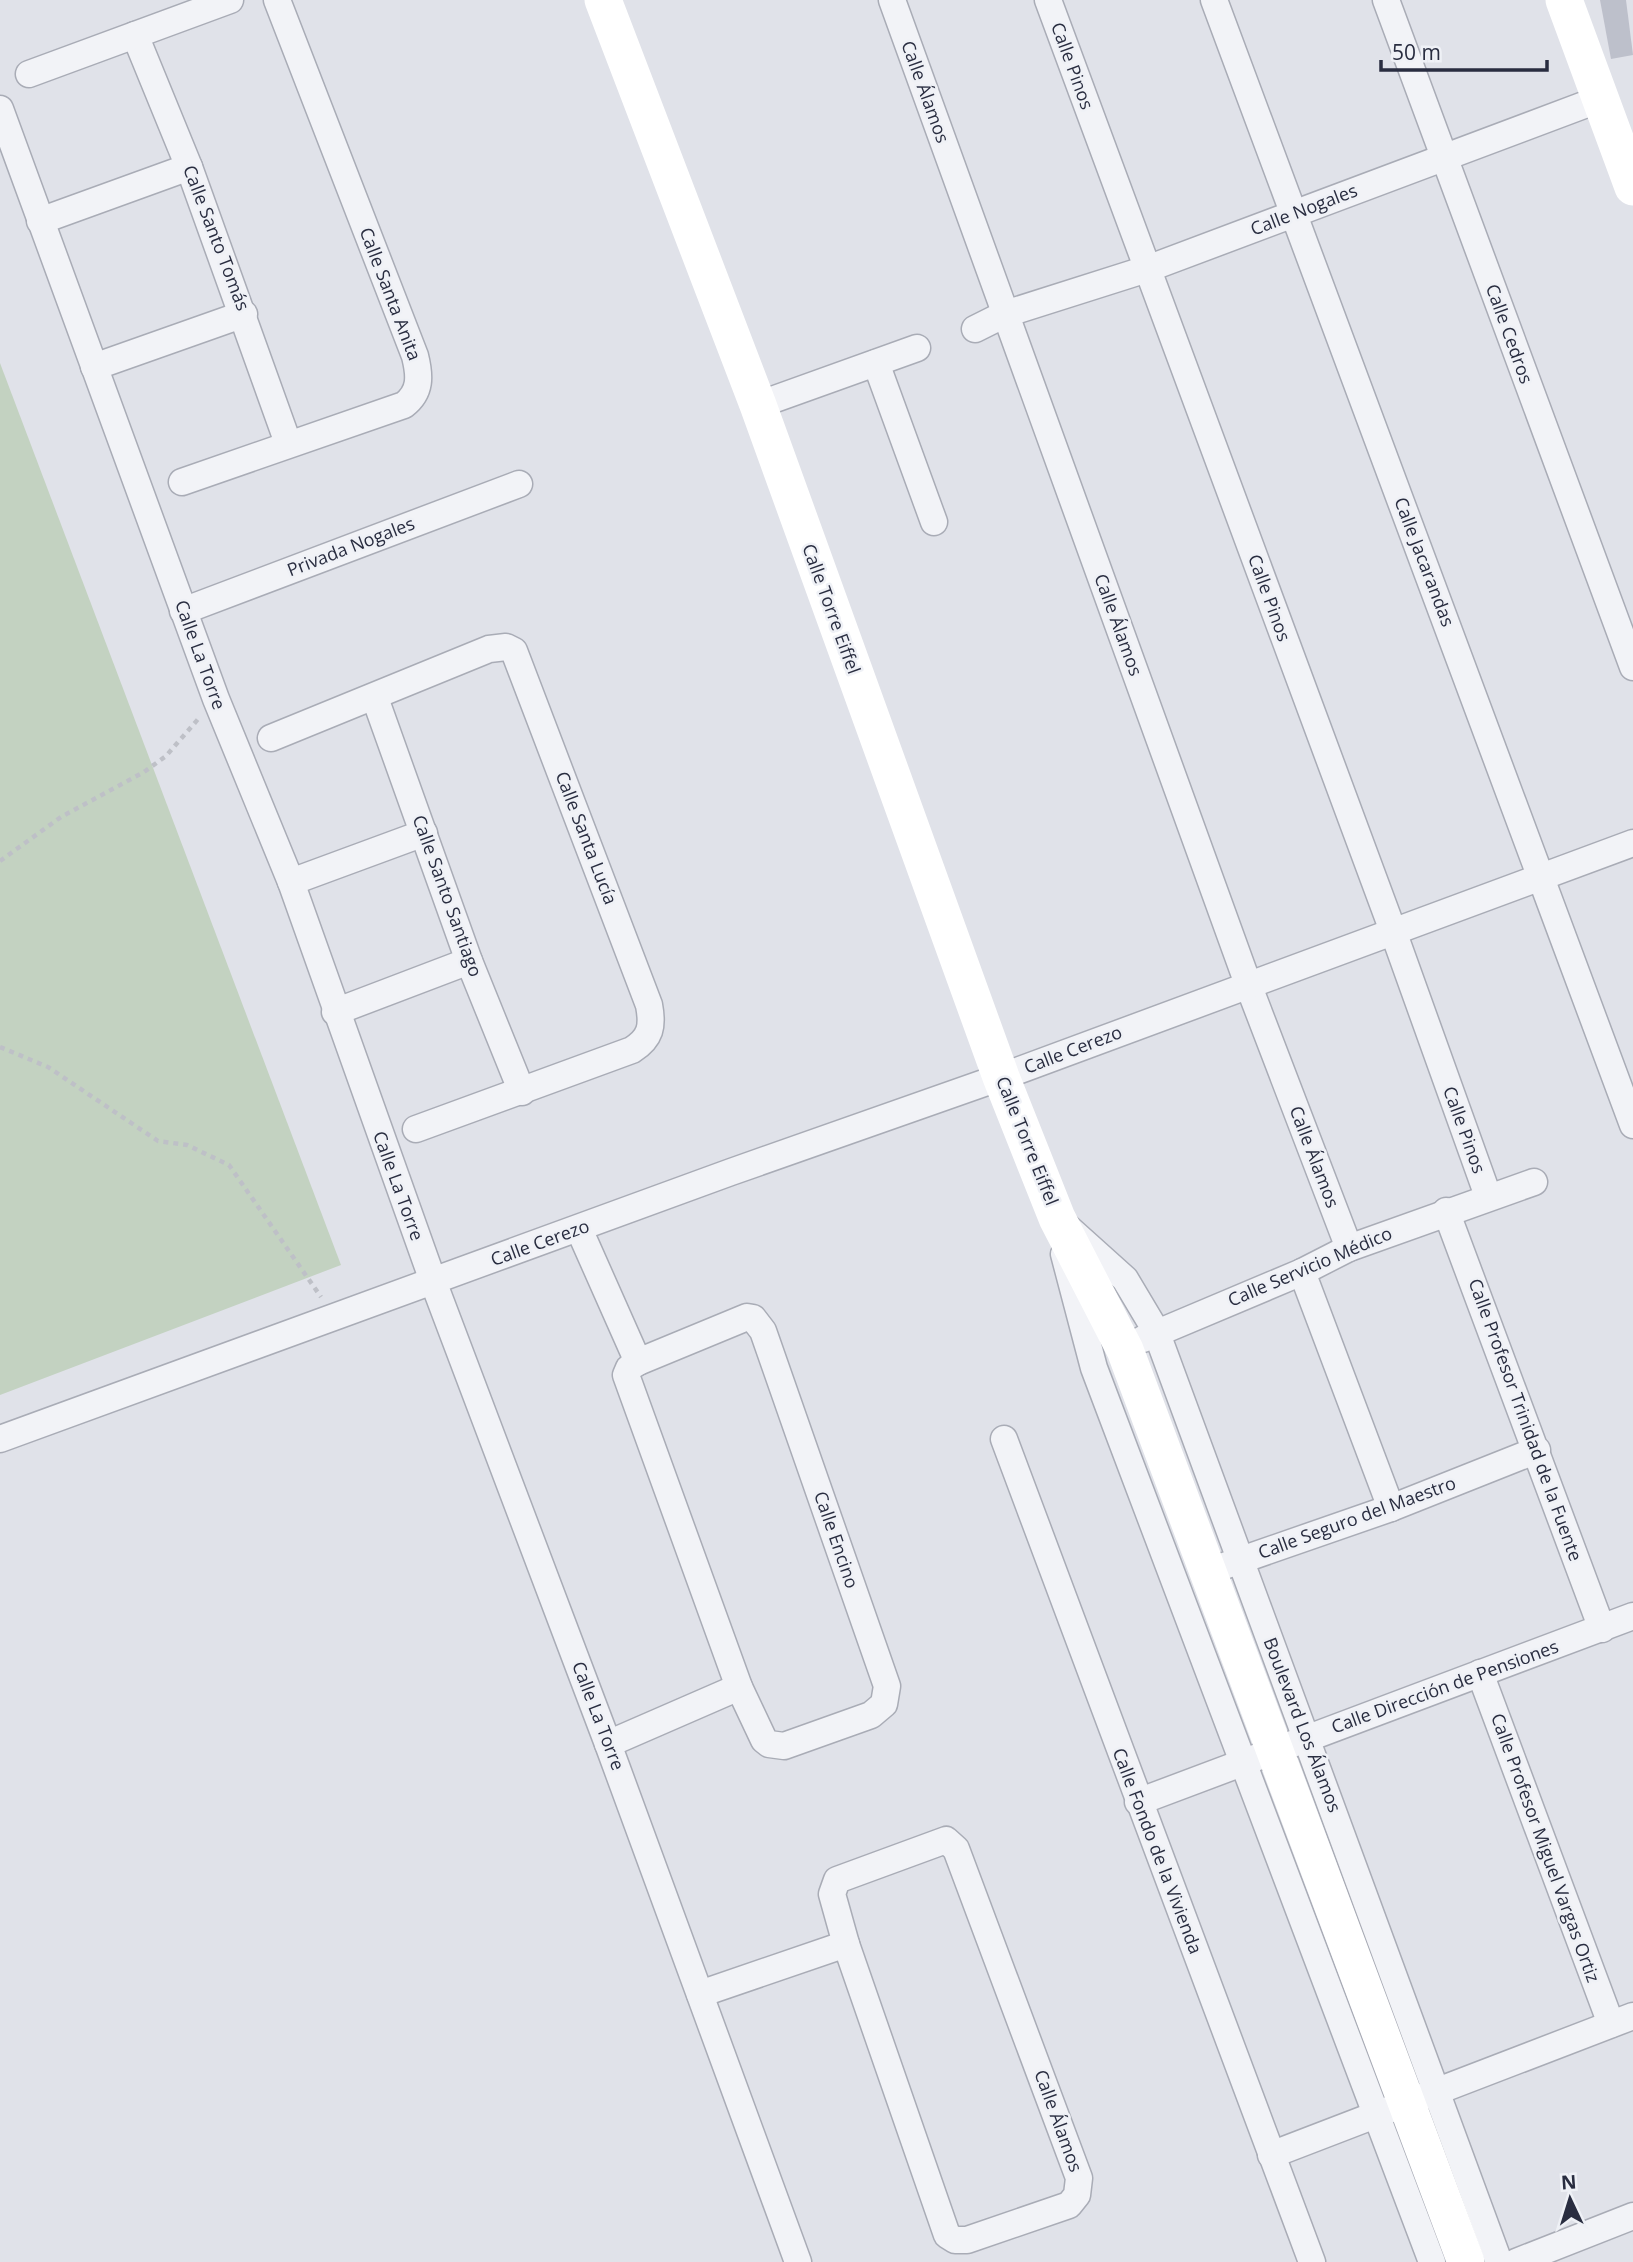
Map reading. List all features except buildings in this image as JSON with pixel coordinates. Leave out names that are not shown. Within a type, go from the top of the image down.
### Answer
[{"type":"street","points":[[29,74],[230,0]]},
{"type":"street","name":"Calle Santa Anita","points":[[182,482],[288,443],[404,405],[415,394],[418,369],[277,0]]},
{"type":"street","name":"Calle Torre Eiffel","points":[[603,0],[758,405],[1001,1077],[1058,1218]]},
{"type":"street","name":"Calle Álamos","points":[[892,0],[1248,984],[1349,1248]]},
{"type":"street","name":"Calle Pinos","points":[[1048,0],[1393,931],[1488,1196]]},
{"type":"street","name":"Calle Jacarandas","points":[[1214,0],[1633,1125]]},
{"type":"street","name":"Calle Cedros","points":[[1386,0],[1633,667]]},
{"type":"street","points":[[1564,0],[1633,187]]},
{"type":"street","name":"Calle Santo Tomás","points":[[135,35],[190,167],[288,443]]},
{"type":"street","name":"Calle Nogales","points":[[1005,314],[1147,269],[1600,99]]},
{"type":"street","name":"Calle La Torre","points":[[0,109],[216,699],[291,882],[335,1012],[433,1281],[608,1744],[798,2262]]},
{"type":"street","points":[[40,222],[190,167]]},
{"type":"street","points":[[94,367],[244,314]]},
{"type":"street","points":[[975,329],[1005,314]]},
{"type":"street","points":[[758,405],[917,348]]},
{"type":"street","points":[[876,363],[934,522]]},
{"type":"street","name":"Privada Nogales","points":[[183,611],[519,484]]},
{"type":"street","name":"Calle Santa Lucía","points":[[271,738],[375,698],[489,649],[506,647],[514,651],[634,966],[652,1021],[648,1037],[643,1043],[522,1092],[415,1129]]},
{"type":"street","name":"Calle Santo Santiago","points":[[375,698],[469,961],[522,1092]]},
{"type":"street","points":[[291,882],[424,833]]},
{"type":"street","name":"Calle Cerezo","points":[[0,1439],[1001,1077],[1633,843]]},
{"type":"street","points":[[335,1012],[469,961]]},
{"type":"street","name":"Calle Servicio Médico","points":[[1109,1359],[1156,1331],[1302,1272],[1349,1248],[1488,1196],[1534,1182]]},
{"type":"street","name":"Calle Profesor Trinidad de la Fuente","points":[[1446,1211],[1602,1629]]},
{"type":"street","name":"Boulevard Los Álamos","points":[[1058,1218],[1125,1279],[1156,1331],[1240,1561],[1275,1751]]},
{"type":"street","name":"Boulevard Los Álamos","points":[[1058,1218],[1191,1578],[1275,1751],[1466,2262]]},
{"type":"street","points":[[579,1229],[638,1362]]},
{"type":"street","points":[[1302,1272],[1391,1508]]},
{"type":"street","name":"Calle Encino","points":[[747,1317],[758,1324],[887,1686],[884,1704],[871,1715],[777,1746],[764,1740],[739,1688],[626,1375],[629,1368],[638,1362],[747,1317]]},
{"type":"street","name":"Calle Fondo de la Vivienda","points":[[1004,1439],[1312,2262]]},
{"type":"street","name":"Calle Seguro del Maestro","points":[[1191,1578],[1391,1508],[1537,1450]]},
{"type":"street","name":"Calle Dirección de Pensiones","points":[[1138,1802],[1633,1616]]},
{"type":"street","name":"Calle Profesor Miguel Vargas Ortiz","points":[[1480,1673],[1622,2020]]},
{"type":"street","points":[[608,1744],[739,1688]]},
{"type":"street","name":"Calle Álamos","points":[[939,1841],[953,1845],[1078,2172],[1080,2187],[1069,2205],[967,2240],[955,2240],[947,2235],[846,1944],[832,1894],[837,1880],[939,1841]]},
{"type":"street","points":[[700,1994],[846,1944]]},
{"type":"street","points":[[1271,2155],[1622,2020]]},
{"type":"street","name":"Boulevard Los Álamos","points":[[1407,2102],[1432,2262]]},
{"type":"street","name":"Boulevard Los Álamos","points":[[1407,2102],[1499,2262]]},
{"type":"street","points":[[1516,2262],[1633,2216]]},
{"type":"path","points":[[0,861],[61,817],[144,772],[166,755],[216,699]]},
{"type":"path","points":[[0,1047],[48,1066],[150,1137],[187,1146],[229,1165],[336,1317]]},
{"type":"green space","points":[[0,363],[341,1265],[0,1395]]}]
